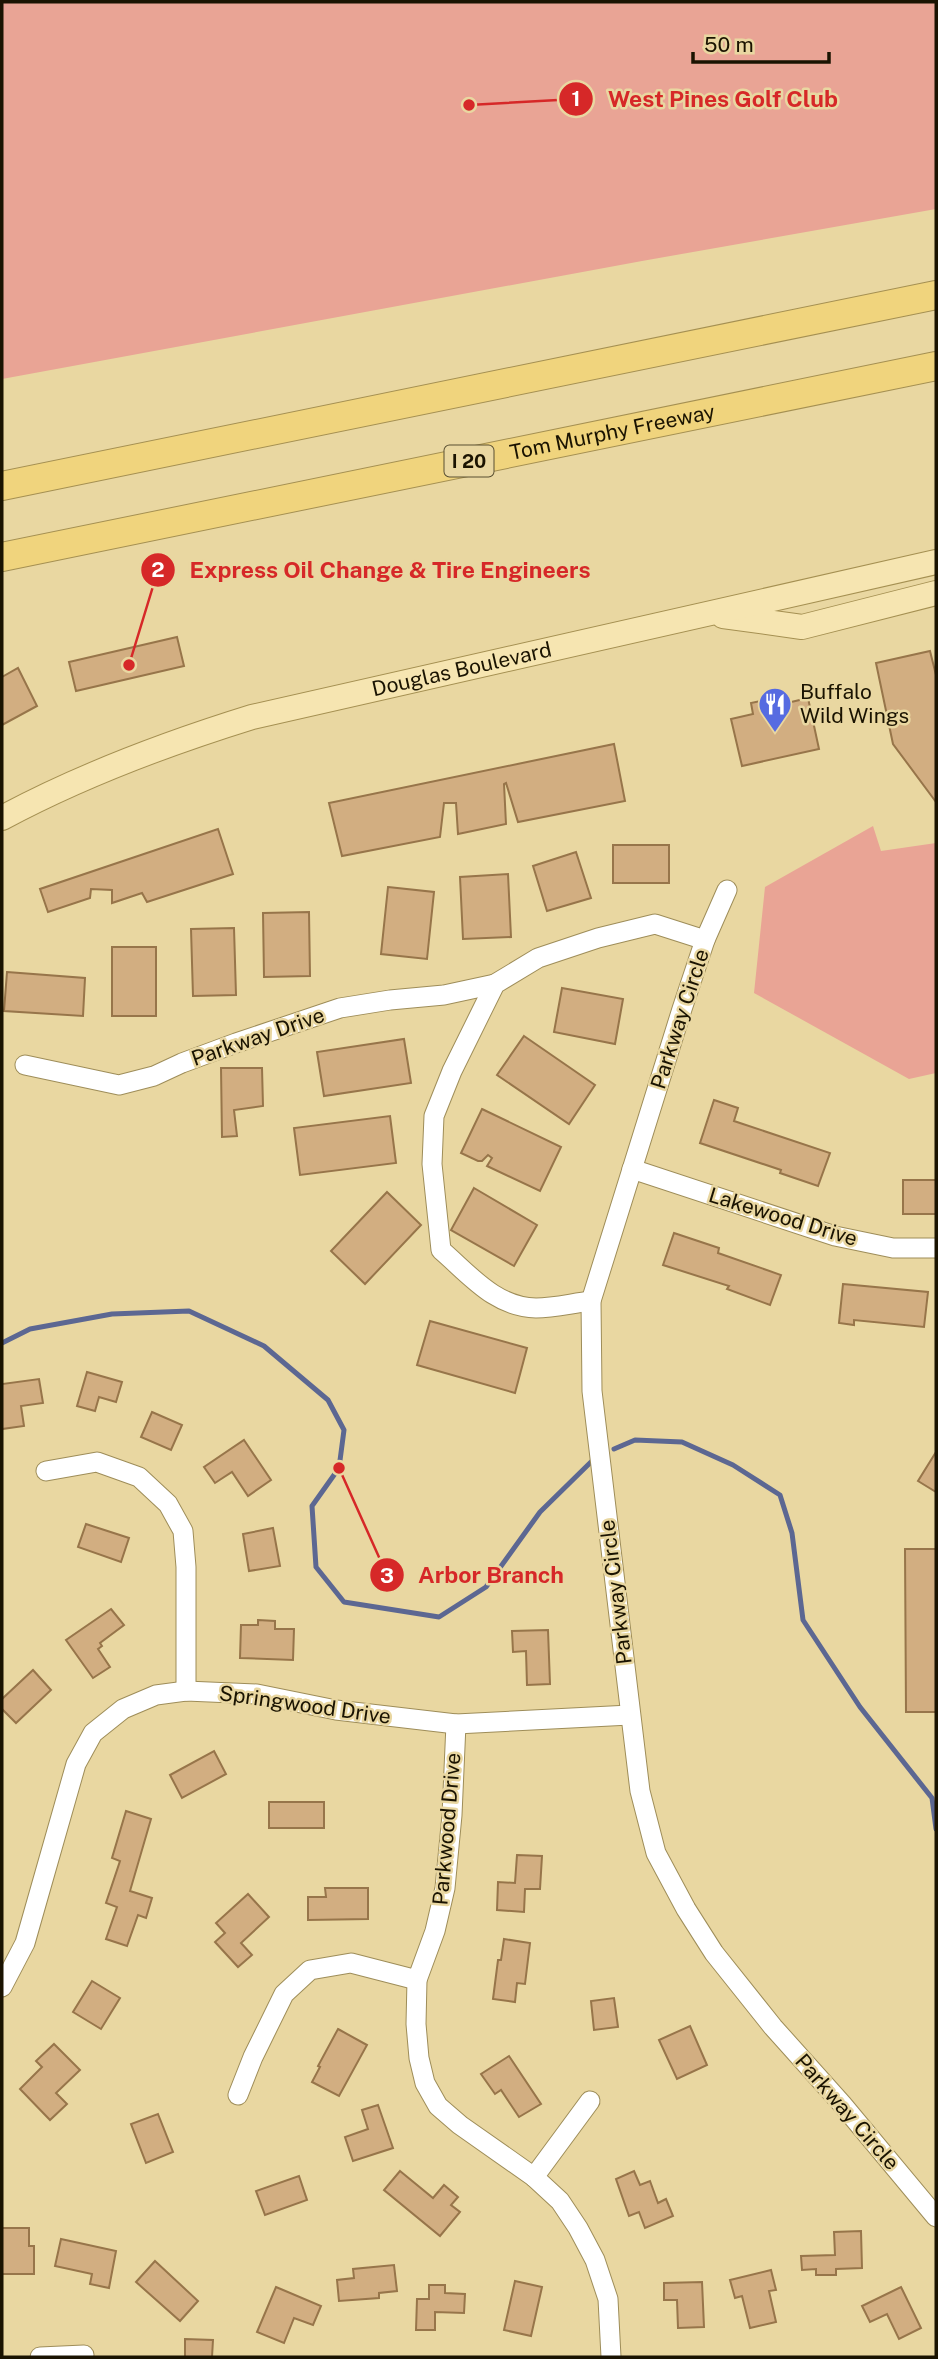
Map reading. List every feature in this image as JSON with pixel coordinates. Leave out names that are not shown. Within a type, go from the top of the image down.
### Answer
[{"type":"highway","points":[[2,486],[936,295]]},
{"type":"highway","name":"Tom Murphy Freeway","points":[[2,556],[936,366]]},
{"type":"main road","name":"Douglas Boulevard","points":[[2,818],[93,773],[173,742],[251,718],[936,562]]},
{"type":"main road","points":[[708,614],[802,627],[936,593]]},
{"type":"street","name":"Parkway Circle","points":[[727,890],[705,940],[591,1301],[592,1391],[640,1791],[656,1853],[686,1909],[715,1952],[773,2027],[842,2104],[936,2217]]},
{"type":"street","name":"Parkway Drive","points":[[24,1065],[120,1084],[154,1076],[225,1047],[340,1008],[444,995],[495,984],[538,958],[598,938],[654,924],[705,940]]},
{"type":"street","points":[[495,984],[452,1071],[434,1116],[432,1164],[441,1250],[484,1290],[505,1301],[536,1308],[591,1301]]},
{"type":"street","name":"Lakewood Drive","points":[[632,1169],[835,1236],[893,1248],[936,1248]]},
{"type":"street","points":[[46,1471],[97,1462],[139,1477],[168,1504],[183,1531],[186,1567],[186,1690]]},
{"type":"street","name":"Springwood Drive","points":[[2,1987],[25,1943],[76,1763],[93,1733],[123,1709],[156,1695],[186,1690],[257,1694],[336,1710],[456,1724],[630,1715]]},
{"type":"street","name":"Parkwood Drive","points":[[456,1724],[445,1888],[435,1931],[417,1980],[416,2024],[419,2058],[425,2083],[438,2106],[460,2126],[534,2177],[560,2201],[595,2260],[608,2299],[611,2357]]},
{"type":"street","points":[[238,2095],[284,1994],[310,1970],[351,1964],[417,1980]]},
{"type":"street","points":[[534,2177],[590,2101]]},
{"type":"street","points":[[40,2357],[84,2355]]},
{"type":"shaded area","points":[[2,2],[936,2],[936,209],[2,379]]},
{"type":"shaded area","points":[[873,826],[881,851],[936,843],[936,1073],[909,1079],[754,993],[765,887]]},
{"type":"building","points":[[177,637],[184,666],[76,691],[69,662]]},
{"type":"building","points":[[930,651],[936,675],[936,802],[893,744],[876,663]]},
{"type":"building","points":[[18,668],[37,706],[2,725],[2,677]]},
{"type":"building","name":"Buffalo Wild Wings","points":[[785,696],[787,703],[808,698],[819,749],[742,766],[731,719],[753,714],[751,703]]},
{"type":"building","points":[[614,744],[625,801],[518,822],[506,783],[506,824],[458,834],[456,803],[444,803],[440,837],[342,856],[329,803]]},
{"type":"building","points":[[218,829],[233,874],[147,902],[142,893],[112,903],[112,890],[91,889],[90,898],[48,912],[40,889]]},
{"type":"building","points":[[613,845],[669,845],[669,883],[613,883]]},
{"type":"building","points":[[576,852],[591,898],[547,911],[533,866]]},
{"type":"building","points":[[508,874],[511,937],[463,939],[460,877]]},
{"type":"building","points":[[388,887],[434,892],[427,959],[381,954]]},
{"type":"building","points":[[309,912],[310,976],[264,977],[263,913]]},
{"type":"building","points":[[234,928],[236,995],[193,996],[191,929]]},
{"type":"building","points":[[112,947],[156,947],[156,1016],[112,1016]]},
{"type":"building","points":[[7,972],[85,978],[83,1016],[4,1011]]},
{"type":"building","points":[[562,988],[623,999],[615,1044],[554,1032]]},
{"type":"building","points":[[524,1036],[595,1085],[569,1124],[497,1075]]},
{"type":"building","points":[[404,1039],[411,1083],[324,1096],[317,1052]]},
{"type":"building","points":[[221,1068],[262,1068],[263,1106],[234,1110],[237,1136],[222,1137]]},
{"type":"building","points":[[714,1100],[738,1108],[734,1121],[830,1153],[818,1186],[780,1173],[781,1170],[700,1143]]},
{"type":"building","points":[[482,1109],[561,1147],[540,1191],[487,1166],[492,1158],[488,1155],[478,1161],[461,1153]]},
{"type":"building","points":[[390,1116],[396,1163],[300,1175],[294,1128]]},
{"type":"building","points":[[903,1180],[936,1180],[936,1214],[903,1214]]},
{"type":"building","points":[[474,1188],[537,1225],[514,1266],[451,1230]]},
{"type":"building","points":[[387,1192],[421,1225],[365,1284],[331,1251]]},
{"type":"building","points":[[674,1233],[719,1248],[718,1253],[781,1275],[770,1305],[727,1289],[729,1286],[663,1265]]},
{"type":"building","points":[[843,1284],[928,1292],[924,1327],[854,1320],[854,1325],[839,1323]]},
{"type":"building","points":[[430,1321],[527,1348],[515,1393],[417,1365]]},
{"type":"building","points":[[87,1372],[122,1382],[116,1402],[99,1397],[95,1411],[77,1406]]},
{"type":"building","points":[[39,1379],[43,1403],[21,1406],[24,1426],[2,1429],[2,1384]]},
{"type":"building","points":[[152,1412],[182,1425],[171,1450],[141,1437]]},
{"type":"building","points":[[244,1440],[271,1480],[248,1496],[232,1472],[215,1483],[204,1467]]},
{"type":"building","points":[[936,1452],[936,1492],[918,1481]]},
{"type":"building","points":[[86,1524],[129,1538],[121,1562],[78,1547]]},
{"type":"building","points":[[273,1528],[280,1566],[249,1571],[243,1534]]},
{"type":"building","points":[[905,1549],[936,1549],[936,1712],[906,1712]]},
{"type":"building","points":[[111,1609],[124,1625],[100,1643],[102,1646],[98,1649],[110,1667],[93,1678],[66,1640]]},
{"type":"building","points":[[258,1620],[275,1621],[275,1629],[294,1629],[293,1660],[240,1658],[241,1625],[258,1625]]},
{"type":"building","points":[[548,1630],[550,1684],[527,1685],[526,1651],[513,1652],[512,1631]]},
{"type":"building","points":[[33,1670],[51,1690],[16,1723],[2,1709],[2,1699]]},
{"type":"building","points":[[214,1751],[226,1774],[182,1798],[170,1775]]},
{"type":"building","points":[[269,1802],[324,1802],[324,1828],[269,1828]]},
{"type":"building","points":[[126,1811],[151,1819],[130,1891],[152,1898],[146,1918],[138,1915],[127,1946],[106,1939],[117,1907],[106,1903],[120,1861],[112,1858]]},
{"type":"building","points":[[517,1855],[542,1856],[540,1889],[525,1889],[524,1912],[497,1910],[498,1882],[515,1883]]},
{"type":"building","points":[[325,1888],[368,1888],[368,1919],[308,1920],[308,1897],[326,1897]]},
{"type":"building","points":[[248,1894],[269,1917],[241,1943],[252,1955],[238,1967],[215,1942],[225,1933],[216,1923]]},
{"type":"building","points":[[504,1939],[530,1943],[525,1984],[517,1983],[515,2002],[493,1999],[498,1960],[501,1960]]},
{"type":"building","points":[[92,1981],[120,1998],[101,2029],[73,2012]]},
{"type":"building","points":[[614,1998],[618,2027],[594,2030],[591,2001]]},
{"type":"building","points":[[690,2026],[707,2065],[677,2079],[659,2040]]},
{"type":"building","points":[[338,2029],[367,2045],[339,2096],[312,2082]]},
{"type":"building","points":[[54,2044],[80,2070],[56,2093],[67,2104],[50,2120],[20,2089],[42,2067],[36,2061]]},
{"type":"building","points":[[509,2056],[541,2104],[519,2117],[501,2090],[495,2094],[481,2074]]},
{"type":"building","points":[[378,2105],[393,2148],[353,2161],[345,2137],[368,2129],[362,2110]]},
{"type":"building","points":[[158,2114],[173,2152],[146,2163],[131,2124]]},
{"type":"building","points":[[400,2171],[433,2198],[444,2185],[458,2197],[451,2205],[460,2212],[440,2236],[384,2190]]},
{"type":"building","points":[[634,2171],[640,2185],[650,2181],[658,2203],[666,2199],[673,2216],[645,2228],[639,2212],[629,2216],[616,2179]]},
{"type":"building","points":[[299,2176],[307,2200],[265,2215],[256,2191]]},
{"type":"building","points":[[2,2228],[29,2228],[29,2246],[34,2246],[34,2274],[2,2274]]},
{"type":"building","points":[[861,2231],[862,2268],[836,2269],[836,2275],[816,2275],[816,2269],[802,2270],[801,2256],[835,2255],[834,2232]]},
{"type":"building","points":[[61,2239],[116,2251],[109,2288],[90,2284],[92,2274],[55,2266]]},
{"type":"building","points":[[155,2261],[198,2301],[180,2321],[136,2282]]},
{"type":"building","points":[[394,2265],[397,2291],[379,2293],[379,2298],[339,2301],[337,2280],[354,2278],[353,2269]]},
{"type":"building","points":[[771,2270],[776,2290],[769,2291],[776,2322],[750,2328],[742,2296],[735,2298],[730,2280]]},
{"type":"building","points":[[515,2281],[542,2287],[531,2336],[504,2330]]},
{"type":"building","points":[[702,2282],[704,2327],[678,2328],[677,2300],[664,2300],[664,2283]]},
{"type":"building","points":[[429,2285],[445,2285],[445,2293],[465,2294],[464,2313],[435,2312],[435,2330],[416,2330],[417,2299],[429,2299]]},
{"type":"building","points":[[276,2287],[321,2306],[313,2325],[294,2318],[284,2343],[257,2332]]},
{"type":"building","points":[[901,2287],[921,2328],[899,2339],[887,2314],[870,2322],[862,2306]]},
{"type":"building","points":[[185,2339],[213,2340],[212,2357],[185,2357]]},
{"type":"waterway","points":[[2,1343],[30,1329],[112,1314],[189,1311],[264,1346],[328,1400],[344,1430],[339,1468],[312,1506],[316,1567],[344,1602],[439,1617],[486,1587],[540,1512],[594,1459]]},
{"type":"waterway","points":[[614,1449],[635,1440],[682,1442],[733,1465],[780,1495],[792,1533],[803,1620],[860,1707],[932,1798],[936,1829]]},
{"type":"place","name":"West Pines Golf Club","points":[[469,105]]},
{"type":"place","name":"Express Oil Change & Tire Engineers","points":[[129,665]]},
{"type":"place","name":"Buffalo Wild Wings","points":[[775,734]]},
{"type":"place","name":"Arbor Branch","points":[[339,1468]]}]
